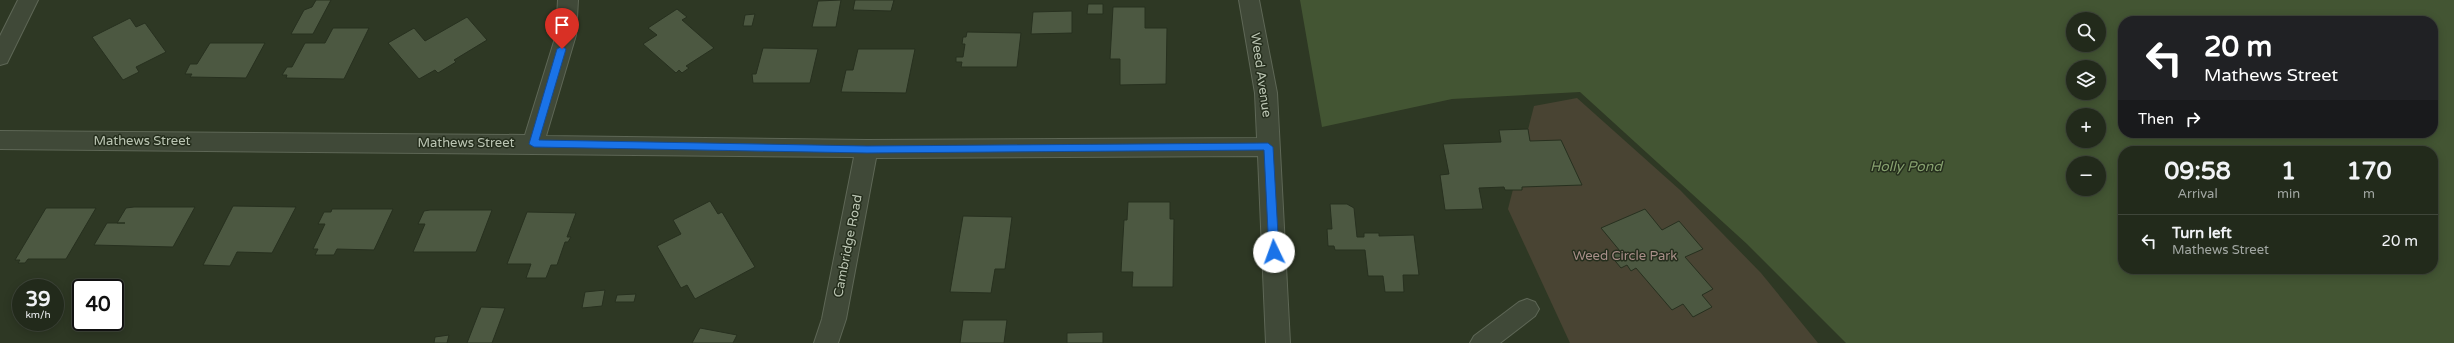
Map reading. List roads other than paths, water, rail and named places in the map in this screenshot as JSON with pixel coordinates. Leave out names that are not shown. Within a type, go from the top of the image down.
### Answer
[{"type":"street","points":[[0,57],[28,0]]},
{"type":"street","points":[[534,144],[566,35],[568,0]]},
{"type":"street","name":"Weed Avenue","points":[[1248,0],[1266,93],[1278,343]]},
{"type":"street","name":"Mathews Street","points":[[0,140],[534,144],[867,149],[1268,147]]},
{"type":"street","name":"Cambridge Road","points":[[826,343],[834,319],[867,149]]},
{"type":"street","points":[[1482,343],[1527,309]]},
{"type":"water","name":"Holly Pond","points":[[1300,0],[2454,0],[2454,343],[1846,343],[1747,244],[1580,92],[1452,99],[1322,127]]},
{"type":"park label","name":"Weed Circle Park","points":[[1625,256]]}]
